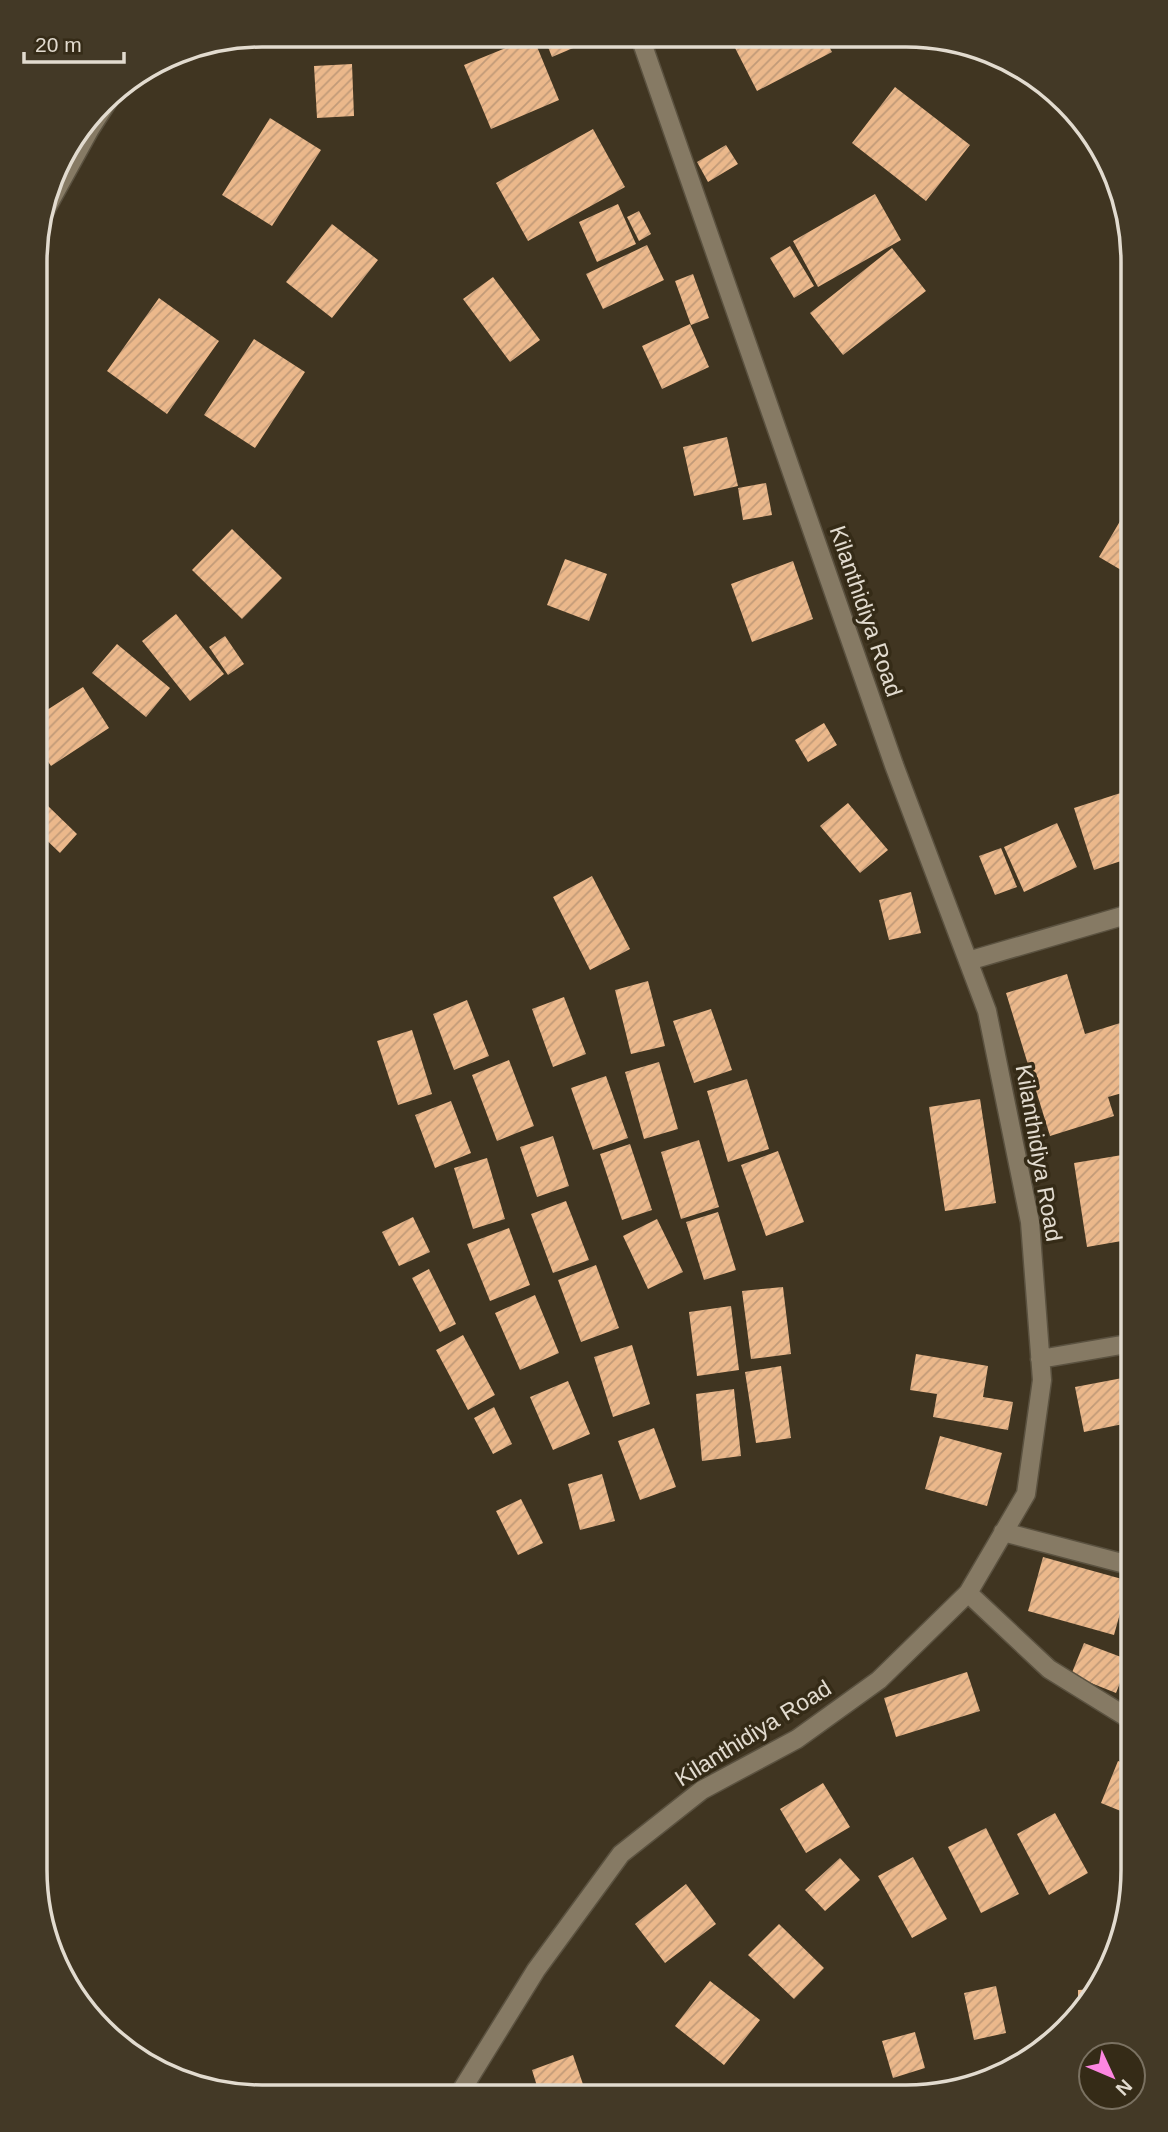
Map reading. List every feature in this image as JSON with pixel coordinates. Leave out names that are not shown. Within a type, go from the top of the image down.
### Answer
[{"type":"street","name":"Kilanthidiya Road","points":[[465,2085],[536,1970],[621,1854],[702,1790],[797,1739],[879,1680],[968,1593],[1026,1494],[1042,1380],[1030,1222],[987,1011],[894,765],[643,47]]},
{"type":"street","points":[[968,961],[1121,917]]},
{"type":"street","points":[[1040,1359],[1120,1345]]},
{"type":"street","points":[[1003,1532],[1120,1563]]},
{"type":"street","points":[[968,1593],[1049,1669],[1120,1713]]},
{"type":"building","points":[[508,47],[537,47],[559,100],[491,129],[464,65]]},
{"type":"building","points":[[548,47],[576,47],[552,57]]},
{"type":"building","points":[[735,47],[829,47],[832,52],[757,91]]},
{"type":"building","points":[[352,64],[354,116],[317,118],[314,66]]},
{"type":"building","points":[[895,87],[970,145],[926,201],[852,143]]},
{"type":"building","points":[[270,118],[321,150],[272,226],[222,195]]},
{"type":"building","points":[[593,129],[625,187],[528,241],[496,183]]},
{"type":"building","points":[[726,145],[738,164],[708,182],[697,162]]},
{"type":"building","points":[[875,194],[901,240],[818,287],[793,241]]},
{"type":"building","points":[[618,204],[636,244],[597,262],[579,222]]},
{"type":"building","points":[[639,211],[651,234],[639,241],[627,217]]},
{"type":"building","points":[[332,224],[378,260],[332,318],[286,282]]},
{"type":"building","points":[[647,245],[664,280],[603,309],[586,274]]},
{"type":"building","points":[[790,246],[814,286],[794,298],[770,258]]},
{"type":"building","points":[[892,248],[926,291],[843,355],[810,313]]},
{"type":"building","points":[[693,274],[709,318],[691,325],[675,281]]},
{"type":"building","points":[[493,277],[540,340],[510,362],[463,299]]},
{"type":"building","points":[[159,298],[219,341],[167,414],[107,371]]},
{"type":"building","points":[[690,324],[709,367],[662,389],[642,346]]},
{"type":"building","points":[[254,339],[305,372],[255,448],[204,415]]},
{"type":"building","points":[[727,437],[738,486],[694,496],[683,447]]},
{"type":"building","points":[[766,483],[772,515],[743,520],[738,488]]},
{"type":"building","points":[[1121,520],[1121,570],[1099,557]]},
{"type":"building","points":[[232,529],[282,578],[242,619],[192,570]]},
{"type":"building","points":[[565,559],[607,574],[589,621],[547,605]]},
{"type":"building","points":[[793,561],[813,619],[752,642],[731,584]]},
{"type":"building","points":[[176,614],[224,674],[190,701],[142,641]]},
{"type":"building","points":[[225,636],[244,664],[228,675],[209,647]]},
{"type":"building","points":[[117,644],[170,688],[146,717],[92,673]]},
{"type":"building","points":[[83,687],[109,728],[51,766],[47,760],[47,710]]},
{"type":"building","points":[[824,723],[837,745],[808,762],[795,740]]},
{"type":"building","points":[[1121,793],[1121,861],[1094,870],[1074,808]]},
{"type":"building","points":[[848,803],[888,850],[860,873],[820,826]]},
{"type":"building","points":[[47,807],[77,834],[60,853],[47,841]]},
{"type":"building","points":[[1057,823],[1077,867],[1024,892],[1004,847]]},
{"type":"building","points":[[1001,848],[1017,887],[995,895],[979,856]]},
{"type":"building","points":[[592,876],[630,949],[590,970],[553,897]]},
{"type":"building","points":[[911,892],[921,933],[889,940],[879,900]]},
{"type":"building","points":[[1067,974],[1085,1034],[1121,1023],[1120,1094],[1108,1097],[1114,1116],[1050,1136],[1006,993]]},
{"type":"building","points":[[648,981],[665,1046],[631,1054],[615,990]]},
{"type":"building","points":[[564,997],[586,1054],[553,1067],[532,1009]]},
{"type":"building","points":[[467,1000],[489,1056],[454,1070],[433,1014]]},
{"type":"building","points":[[711,1009],[732,1070],[694,1083],[673,1021]]},
{"type":"building","points":[[412,1030],[432,1094],[398,1105],[377,1041]]},
{"type":"building","points":[[509,1060],[534,1126],[497,1141],[472,1075]]},
{"type":"building","points":[[659,1062],[678,1129],[644,1139],[625,1072]]},
{"type":"building","points":[[606,1076],[628,1138],[593,1150],[571,1088]]},
{"type":"building","points":[[747,1079],[769,1149],[728,1162],[707,1091]]},
{"type":"building","points":[[980,1099],[996,1203],[945,1211],[929,1107]]},
{"type":"building","points":[[451,1101],[471,1153],[435,1168],[415,1115]]},
{"type":"building","points":[[553,1136],[569,1186],[537,1197],[520,1147]]},
{"type":"building","points":[[699,1140],[719,1207],[681,1219],[661,1152]]},
{"type":"building","points":[[630,1144],[652,1210],[622,1220],[600,1154]]},
{"type":"building","points":[[778,1151],[804,1222],[766,1236],[741,1165]]},
{"type":"building","points":[[1120,1155],[1120,1241],[1087,1247],[1074,1163]]},
{"type":"building","points":[[487,1158],[505,1219],[473,1229],[454,1168]]},
{"type":"building","points":[[566,1201],[589,1260],[553,1273],[531,1214]]},
{"type":"building","points":[[718,1212],[736,1270],[704,1280],[686,1222]]},
{"type":"building","points":[[413,1217],[430,1252],[399,1266],[382,1232]]},
{"type":"building","points":[[657,1219],[683,1272],[648,1289],[623,1236]]},
{"type":"building","points":[[509,1228],[530,1285],[490,1301],[467,1244]]},
{"type":"building","points":[[596,1265],[619,1328],[581,1342],[558,1280]]},
{"type":"building","points":[[429,1269],[456,1324],[440,1332],[412,1278]]},
{"type":"building","points":[[783,1287],[791,1354],[751,1359],[742,1291]]},
{"type":"building","points":[[535,1295],[559,1353],[520,1370],[495,1313]]},
{"type":"building","points":[[731,1306],[739,1370],[697,1376],[689,1312]]},
{"type":"building","points":[[463,1335],[495,1395],[468,1410],[436,1350]]},
{"type":"building","points":[[632,1345],[650,1404],[613,1417],[594,1357]]},
{"type":"building","points":[[916,1354],[988,1366],[983,1397],[1013,1402],[1008,1430],[933,1417],[937,1394],[910,1390]]},
{"type":"building","points":[[781,1366],[791,1438],[756,1443],[745,1372]]},
{"type":"building","points":[[1120,1378],[1120,1425],[1084,1432],[1075,1387]]},
{"type":"building","points":[[568,1381],[590,1434],[553,1450],[530,1397]]},
{"type":"building","points":[[734,1389],[741,1456],[702,1461],[696,1394]]},
{"type":"building","points":[[494,1407],[512,1444],[493,1454],[474,1418]]},
{"type":"building","points":[[654,1428],[676,1487],[640,1500],[618,1441]]},
{"type":"building","points":[[940,1436],[1002,1453],[987,1506],[925,1489]]},
{"type":"building","points":[[602,1474],[615,1521],[580,1530],[568,1484]]},
{"type":"building","points":[[521,1499],[543,1543],[518,1555],[496,1511]]},
{"type":"building","points":[[1043,1557],[1120,1579],[1120,1613],[1114,1635],[1028,1611]]},
{"type":"building","points":[[1084,1643],[1120,1657],[1120,1683],[1116,1693],[1071,1675]]},
{"type":"building","points":[[967,1672],[980,1711],[896,1737],[884,1698]]},
{"type":"building","points":[[1118,1761],[1120,1762],[1120,1811],[1101,1803]]},
{"type":"building","points":[[823,1783],[850,1827],[806,1853],[780,1809]]},
{"type":"building","points":[[1055,1813],[1088,1873],[1049,1895],[1017,1834]]},
{"type":"building","points":[[986,1828],[1019,1894],[981,1913],[948,1847]]},
{"type":"building","points":[[913,1857],[947,1919],[912,1938],[878,1876]]},
{"type":"building","points":[[840,1858],[860,1880],[825,1911],[805,1890]]},
{"type":"building","points":[[686,1884],[716,1924],[665,1963],[635,1924]]},
{"type":"building","points":[[779,1924],[824,1968],[794,1999],[748,1955]]},
{"type":"building","points":[[710,1981],[760,2020],[724,2065],[675,2026]]},
{"type":"building","points":[[996,1986],[1006,2033],[974,2040],[964,1993]]},
{"type":"building","points":[[915,2032],[925,2068],[893,2078],[882,2041]]},
{"type":"building","points":[[573,2055],[583,2085],[537,2085],[532,2070]]}]
